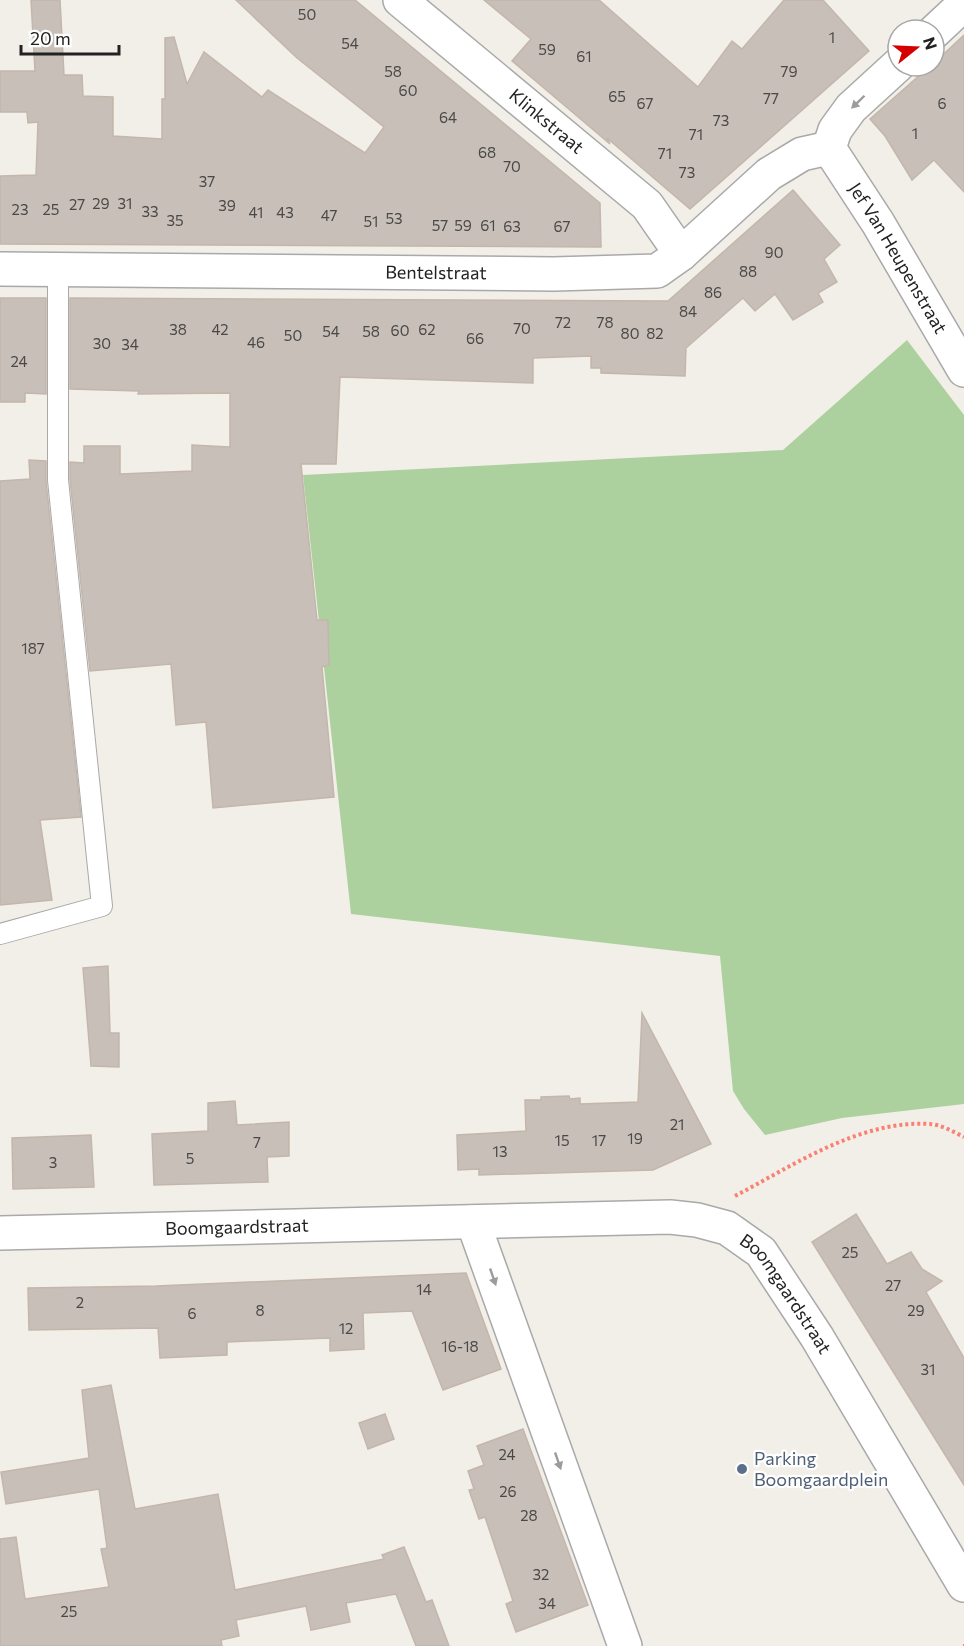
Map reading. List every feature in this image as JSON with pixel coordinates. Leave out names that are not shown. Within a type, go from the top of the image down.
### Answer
[{"type":"street","name":"Klinkstraat","points":[[400,0],[647,206],[681,254]]},
{"type":"street","points":[[946,21],[964,4]]},
{"type":"street","points":[[829,148],[835,130],[851,108],[886,76]]},
{"type":"street","name":"Bentelstraat","points":[[0,269],[554,274],[657,271],[681,254],[769,174],[802,154],[829,148]]},
{"type":"street","name":"Jef Van Heupenstraat","points":[[829,148],[878,223],[964,370]]},
{"type":"street","name":"Boomgaardstraat","points":[[0,1233],[670,1217],[697,1220],[727,1228],[761,1252],[817,1337],[964,1585]]},
{"type":"street","points":[[473,1222],[625,1646]]},
{"type":"lane","points":[[0,934],[102,906],[58,480],[58,270]]},
{"type":"path","points":[[697,1220],[730,1198],[854,1137],[895,1126],[932,1124],[964,1137]]},
{"type":"green space","points":[[907,340],[964,415],[964,1104],[842,1118],[765,1135],[733,1091],[720,956],[351,914],[303,475],[783,450]]},
{"type":"building","points":[[31,0],[60,0],[64,75],[82,75],[83,96],[113,97],[113,136],[162,139],[162,99],[165,99],[165,38],[174,37],[187,84],[204,52],[262,97],[268,90],[365,153],[384,127],[297,58],[236,0],[355,0],[600,203],[601,247],[0,244],[0,176],[36,175],[38,122],[28,123],[27,112],[0,112],[0,71],[35,71]]},
{"type":"building","points":[[484,0],[599,0],[698,87],[732,41],[742,49],[784,0],[823,0],[869,51],[690,209],[512,61],[531,39]]},
{"type":"building","points":[[964,35],[964,192],[934,160],[912,180],[885,136],[870,119],[916,78],[946,78],[946,52]]},
{"type":"building","points":[[793,190],[840,245],[824,259],[837,282],[818,293],[823,302],[793,320],[775,294],[755,311],[743,298],[686,348],[685,376],[601,373],[601,368],[591,368],[591,356],[533,358],[533,383],[340,377],[336,464],[301,464],[317,620],[328,620],[329,665],[322,667],[334,797],[213,808],[206,722],[176,725],[171,664],[90,671],[70,462],[84,463],[84,446],[120,446],[120,474],[192,471],[192,445],[230,447],[230,393],[138,394],[139,391],[70,389],[70,298],[668,301]]},
{"type":"building","points":[[0,298],[46,298],[46,394],[25,393],[25,402],[0,402]]},
{"type":"building","points":[[29,460],[46,461],[46,481],[81,817],[40,820],[52,900],[0,905],[0,481],[30,479]]},
{"type":"building","points":[[108,966],[110,1033],[119,1033],[119,1067],[91,1066],[83,968]]},
{"type":"building","points":[[642,1013],[711,1144],[653,1170],[479,1175],[479,1169],[458,1170],[457,1135],[526,1131],[525,1100],[569,1096],[570,1099],[580,1098],[580,1104],[638,1102]]},
{"type":"building","points":[[235,1101],[237,1125],[289,1122],[289,1156],[267,1157],[268,1182],[154,1185],[152,1134],[208,1131],[208,1103]]},
{"type":"building","points":[[91,1135],[94,1187],[13,1189],[12,1138]]},
{"type":"building","points":[[856,1214],[887,1264],[911,1252],[922,1269],[942,1281],[926,1292],[964,1358],[964,1485],[812,1242]]},
{"type":"building","points":[[466,1273],[501,1369],[443,1390],[412,1311],[363,1313],[364,1349],[330,1351],[330,1338],[227,1342],[227,1355],[160,1358],[158,1328],[29,1330],[28,1288],[156,1286]]},
{"type":"building","points":[[111,1385],[135,1509],[218,1494],[235,1590],[384,1559],[382,1555],[404,1547],[426,1602],[432,1600],[449,1646],[416,1646],[396,1594],[346,1603],[350,1622],[311,1630],[306,1606],[236,1620],[239,1636],[221,1640],[222,1646],[0,1646],[0,1539],[16,1537],[25,1599],[109,1587],[101,1549],[107,1548],[99,1489],[6,1504],[1,1472],[89,1458],[82,1390]]},
{"type":"building","points":[[385,1414],[394,1439],[368,1449],[359,1423]]},
{"type":"building","points":[[523,1429],[588,1605],[516,1632],[506,1604],[513,1601],[485,1517],[479,1519],[469,1490],[474,1489],[468,1471],[484,1465],[477,1446]]},
{"type":"place","name":"Parking Boomgaardplein","points":[[742,1469]]}]
